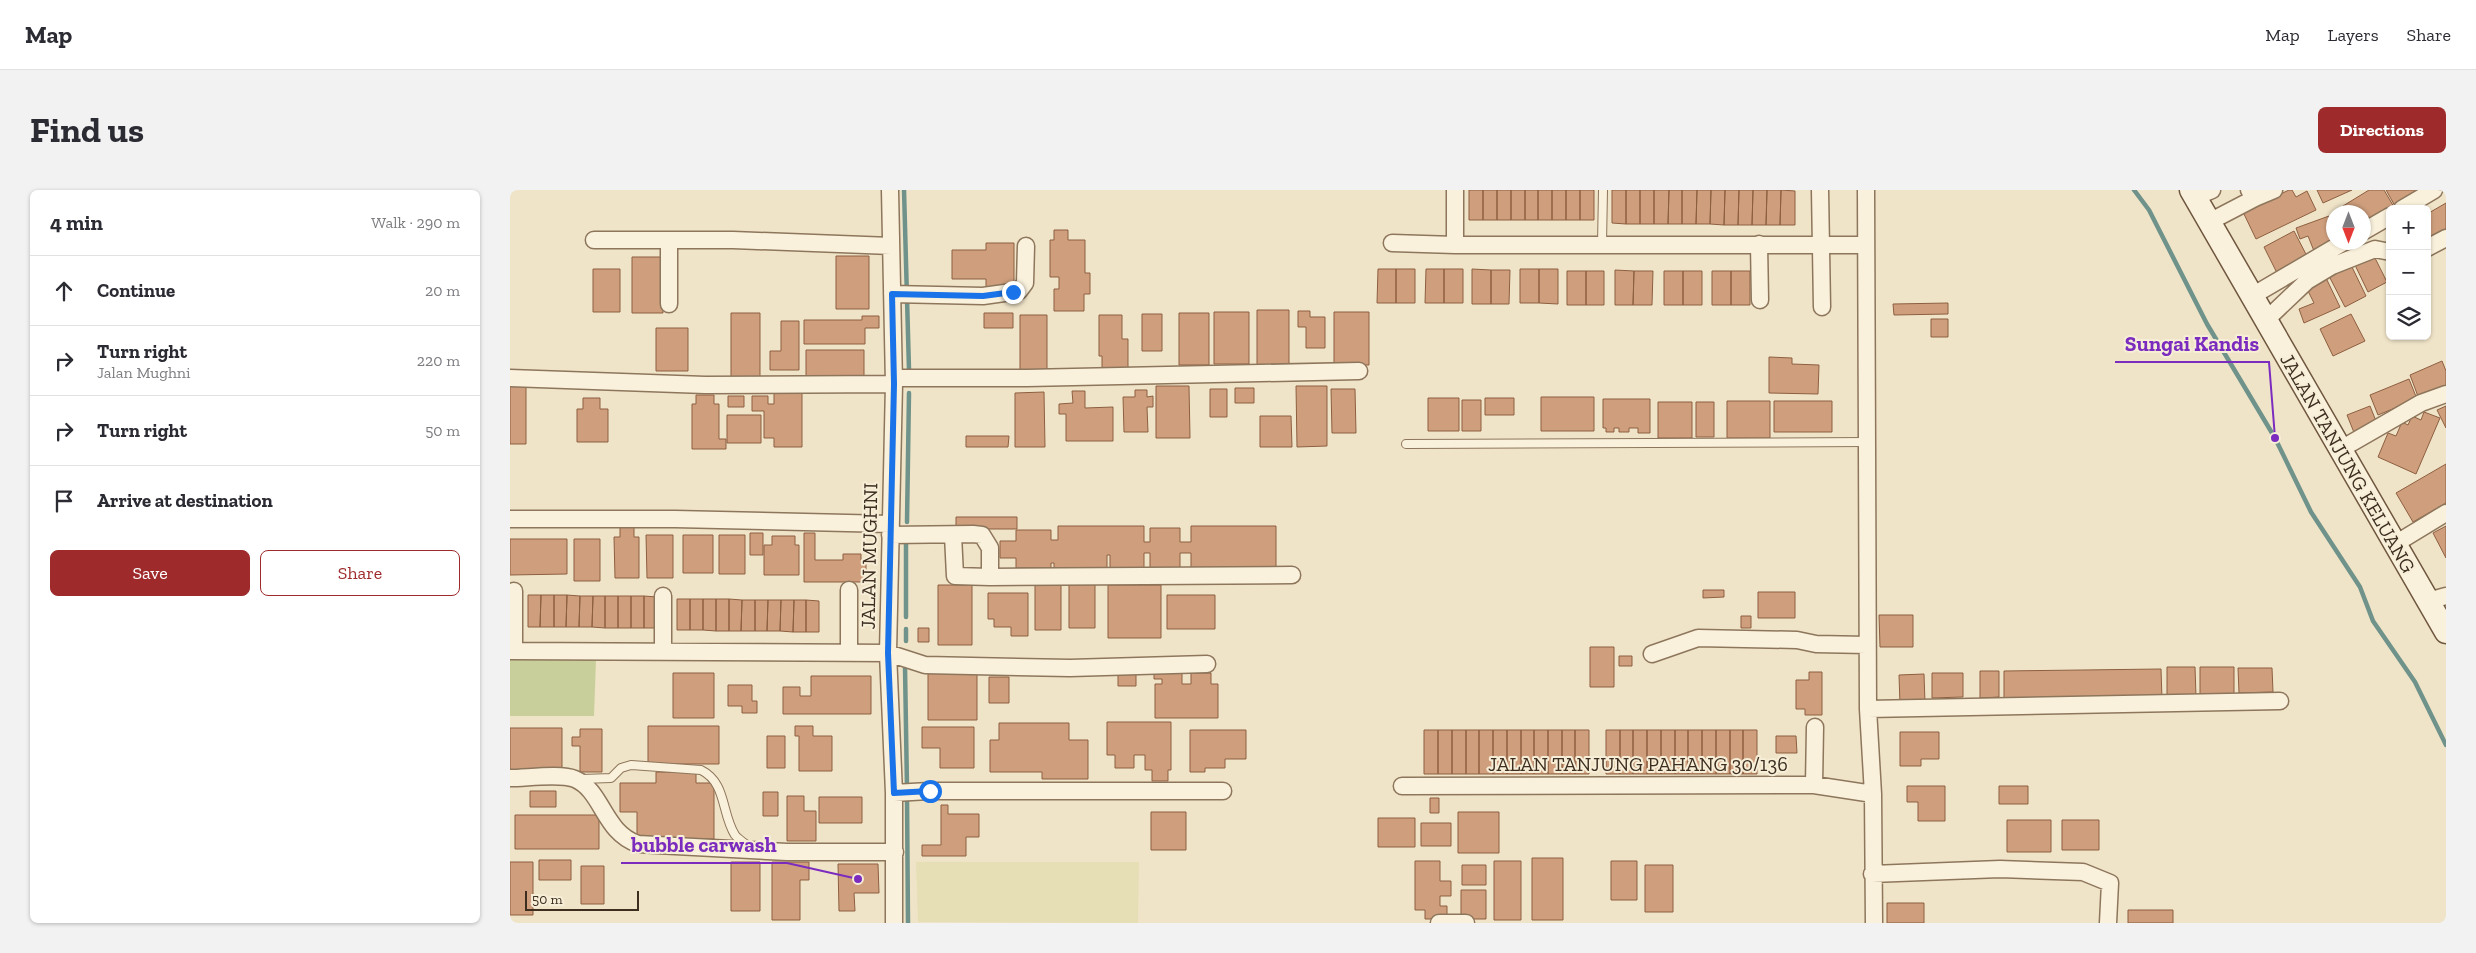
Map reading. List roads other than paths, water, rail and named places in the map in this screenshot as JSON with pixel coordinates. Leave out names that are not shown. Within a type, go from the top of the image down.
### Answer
[{"type":"main road","name":"JALAN TANJUNG KELUANG","points":[[2199,192],[2209,222],[2262,290],[2266,320],[2340,449],[2407,537],[2438,598],[2446,632]]},
{"type":"street","name":"JALAN MUGHNI","points":[[890,190],[891,246],[896,295],[888,653],[896,852],[894,923]]},
{"type":"street","points":[[1454,190],[1455,245]]},
{"type":"street","points":[[1820,190],[1822,307]]},
{"type":"street","points":[[1866,190],[1868,709],[1872,794],[1874,923]]},
{"type":"street","points":[[2209,222],[2252,194],[2274,190]]},
{"type":"street","points":[[2409,205],[2434,190]]},
{"type":"street","points":[[2371,227],[2386,218]]},
{"type":"street","points":[[2431,246],[2446,238]]},
{"type":"street","points":[[594,240],[815,242],[891,246]]},
{"type":"street","points":[[669,240],[669,304]]},
{"type":"street","points":[[1392,243],[1455,245],[1866,245]]},
{"type":"street","points":[[1759,244],[1760,300]]},
{"type":"street","points":[[896,295],[983,296],[1019,291],[1025,283],[1026,246]]},
{"type":"street","points":[[2266,320],[2308,282],[2332,266],[2375,249],[2386,251]]},
{"type":"street","points":[[2262,290],[2330,250]]},
{"type":"street","points":[[510,378],[705,385],[1359,371]]},
{"type":"street","points":[[2340,449],[2422,403],[2446,394]]},
{"type":"street","points":[[2407,537],[2446,513]]},
{"type":"street","points":[[510,519],[675,519],[890,529],[953,535],[982,535],[990,548],[990,577]]},
{"type":"street","points":[[953,535],[955,576],[1292,575]]},
{"type":"street","points":[[849,590],[849,653]]},
{"type":"street","points":[[514,591],[512,651],[663,650],[888,653],[925,666],[1070,668],[1207,664]]},
{"type":"street","points":[[663,596],[663,650]]},
{"type":"street","points":[[1652,654],[1698,638],[1797,640],[1816,644],[1868,645]]},
{"type":"street","points":[[1868,709],[2280,701]]},
{"type":"street","points":[[1814,785],[1815,727]]},
{"type":"street","points":[[510,778],[575,779],[589,789],[613,827],[625,840],[638,844],[754,850],[896,852]]},
{"type":"street","name":"JALAN TANJUNG PAHANG 30/136","points":[[1402,786],[1814,785],[1872,794]]},
{"type":"street","points":[[894,793],[930,791],[1223,791]]},
{"type":"street","points":[[1872,874],[2000,869],[2083,872],[2110,883],[2108,923]]},
{"type":"street","points":[[1439,923],[1466,923]]},
{"type":"lane","points":[[1602,244],[1603,190]]},
{"type":"lane","points":[[1406,444],[1867,442]]},
{"type":"lane","points":[[575,779],[611,778],[621,768],[631,765],[700,770],[710,775],[721,792],[730,826],[737,837],[754,850]]},
{"type":"waterway","points":[[904,190],[909,370]]},
{"type":"waterway","points":[[2134,190],[2149,210],[2207,324],[2275,438],[2311,512],[2360,587],[2373,621],[2415,682],[2446,745]]},
{"type":"waterway","points":[[907,522],[909,393]]},
{"type":"waterway","points":[[906,543],[906,617]]},
{"type":"waterway","points":[[906,629],[906,641]]},
{"type":"waterway","points":[[905,667],[907,788]]},
{"type":"waterway","points":[[907,796],[908,923]]},
{"type":"place","name":"Sungai Kandis","points":[[2275,438]]},
{"type":"place","name":"bubble carwash","points":[[858,879]]}]
